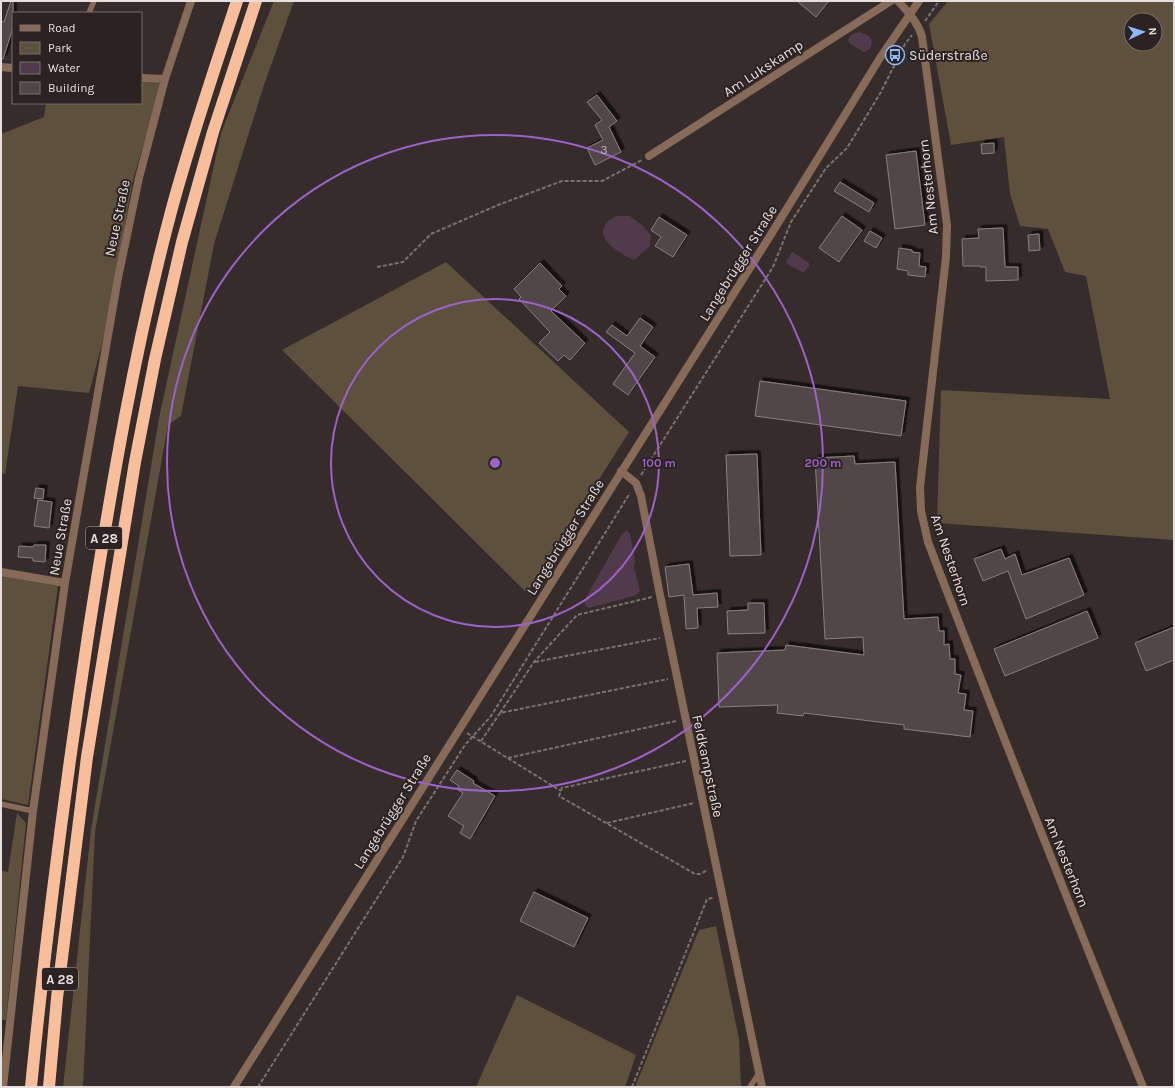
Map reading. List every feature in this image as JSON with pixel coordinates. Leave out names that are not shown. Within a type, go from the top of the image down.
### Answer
[{"type":"highway","name":"A 28","points":[[31,1087],[44,965],[70,756],[101,555],[137,357],[172,208],[203,100],[237,1]]},
{"type":"highway","name":"A 28","points":[[49,1087],[57,998],[87,757],[135,462],[155,358],[184,234],[213,132],[256,1]]},
{"type":"street","name":"Neue Straße","points":[[3,1087],[33,811],[65,583],[118,278],[139,178],[165,79],[191,1]]},
{"type":"street","name":"Am Lukskamp","points":[[649,156],[891,1]]},
{"type":"street","points":[[898,1],[910,13]]},
{"type":"street","name":"Langebrügger Straße","points":[[234,1087],[766,243],[880,58],[918,1]]},
{"type":"street","name":"Am Nesterhorn","points":[[910,13],[919,27],[923,44],[947,225],[947,242],[920,487],[921,511],[928,542],[998,724],[1090,956],[1144,1087]]},
{"type":"street","points":[[1,67],[12,68]]},
{"type":"street","points":[[142,78],[165,79]]},
{"type":"street","points":[[621,471],[636,483]]},
{"type":"street","name":"Feldkampstraße","points":[[636,483],[641,496],[668,636],[762,1087]]},
{"type":"street","points":[[1,572],[65,583]]},
{"type":"lane","points":[[89,12],[94,1]]},
{"type":"lane","points":[[1,804],[33,811]]},
{"type":"lane","points":[[750,1087],[759,1073]]},
{"type":"path","points":[[258,1087],[403,857],[416,821],[465,745],[491,716],[773,267],[791,222],[826,168],[847,148],[881,92],[905,44],[930,16],[939,1]]},
{"type":"path","points":[[377,267],[403,262],[431,234],[498,205],[562,181],[602,181],[649,156]]},
{"type":"path","points":[[481,742],[534,662],[577,615],[660,595]]},
{"type":"path","points":[[534,662],[668,636]]},
{"type":"path","points":[[500,713],[677,677]]},
{"type":"path","points":[[508,758],[685,718]]},
{"type":"path","points":[[460,728],[561,791]]},
{"type":"path","points":[[694,760],[562,788],[559,796],[695,874],[700,874],[716,866]]},
{"type":"path","points":[[606,823],[695,802],[702,799]]},
{"type":"path","points":[[632,1087],[707,899],[722,896]]},
{"type":"green space","points":[[274,1],[294,1],[264,85],[214,244],[181,416],[168,425],[95,832],[83,1087],[63,1087],[91,830],[159,418],[221,133]]},
{"type":"green space","points":[[948,1],[1174,1],[1174,540],[937,523],[941,390],[1110,399],[1086,276],[1065,272],[1048,229],[1020,226],[1010,194],[1004,137],[951,145],[929,24]]},
{"type":"green space","points":[[142,82],[162,83],[133,180],[105,333],[89,393],[18,386],[5,474],[1,473],[1,134],[44,117],[46,104],[142,104]]},
{"type":"green space","points":[[446,262],[629,432],[527,593],[282,350]]},
{"type":"green space","points":[[1,576],[58,586],[28,805],[1,799]]},
{"type":"green space","points":[[17,813],[26,823],[6,1020],[1,1020],[1,870],[8,872]]},
{"type":"green space","points":[[716,926],[739,1039],[741,1087],[635,1087],[699,930]]},
{"type":"green space","points":[[517,995],[636,1055],[625,1087],[476,1087]]},
{"type":"water","points":[[860,32],[869,36],[872,42],[870,49],[864,52],[850,44],[848,40],[853,34]]},
{"type":"water","points":[[616,216],[630,216],[643,226],[651,235],[650,246],[634,260],[612,247],[604,235],[603,228],[607,222]]},
{"type":"water","points":[[792,252],[809,263],[809,266],[805,271],[802,272],[787,264],[786,262]]},
{"type":"water","points":[[627,530],[630,534],[635,560],[634,567],[640,591],[637,595],[589,608],[585,606],[585,599],[622,534]]},
{"type":"building","points":[[11,1],[13,1],[12,30],[3,59],[1,59],[1,21],[4,22]]},
{"type":"building","points":[[797,1],[829,1],[816,17]]},
{"type":"building","points":[[597,95],[617,121],[609,127],[621,152],[595,165],[587,148],[603,140],[595,125],[602,120],[587,102]]},
{"type":"building","points":[[994,143],[994,153],[982,154],[981,144]]},
{"type":"building","points":[[916,151],[925,225],[895,229],[886,155]]},
{"type":"building","points":[[840,182],[874,203],[869,212],[834,191]]},
{"type":"building","points":[[842,216],[862,230],[839,262],[819,248]]},
{"type":"building","points":[[659,217],[687,235],[673,257],[655,246],[661,237],[651,230]]},
{"type":"building","points":[[1003,228],[1005,267],[1018,267],[1018,280],[986,281],[986,267],[963,266],[962,239],[979,238],[978,229]]},
{"type":"building","points":[[870,231],[882,238],[876,248],[864,241]]},
{"type":"building","points":[[1039,234],[1040,250],[1029,251],[1028,235]]},
{"type":"building","points":[[899,248],[920,253],[919,266],[926,267],[925,277],[908,275],[908,271],[897,269]]},
{"type":"building","points":[[540,263],[562,286],[559,289],[566,296],[551,311],[585,343],[570,360],[564,355],[558,361],[539,343],[550,332],[519,299],[521,297],[514,289]]},
{"type":"building","points":[[640,318],[653,327],[640,346],[655,357],[628,395],[613,384],[635,353],[606,332],[612,325],[627,336]]},
{"type":"building","points":[[760,381],[906,401],[901,436],[755,416]]},
{"type":"building","points":[[757,454],[761,555],[730,556],[726,455]]},
{"type":"building","points":[[854,456],[855,464],[895,462],[904,619],[938,617],[939,631],[944,631],[944,645],[949,644],[950,659],[955,659],[955,674],[961,675],[958,693],[966,694],[964,710],[973,711],[970,737],[904,729],[904,725],[804,713],[803,716],[777,713],[778,705],[719,707],[717,653],[785,650],[786,645],[864,655],[863,637],[825,639],[815,458]]},
{"type":"building","points":[[36,488],[44,489],[43,499],[34,498]]},
{"type":"building","points":[[38,500],[52,502],[49,528],[34,526]]},
{"type":"building","points":[[34,545],[46,545],[45,562],[33,561],[33,558],[18,557],[19,546],[33,547]]},
{"type":"building","points":[[1001,549],[1005,559],[1015,554],[1022,575],[1069,558],[1084,595],[1026,619],[1008,571],[983,581],[974,559]]},
{"type":"building","points":[[689,564],[693,595],[717,593],[718,607],[697,608],[698,628],[686,629],[684,595],[669,597],[665,567]]},
{"type":"building","points":[[748,603],[764,603],[765,633],[728,634],[727,611],[748,610]]},
{"type":"building","points":[[1087,611],[1098,638],[1005,676],[994,649]]},
{"type":"building","points":[[1174,627],[1174,660],[1146,671],[1135,643]]},
{"type":"building","points":[[457,770],[474,781],[473,783],[495,796],[470,839],[460,833],[464,826],[448,816],[463,793],[457,789],[459,786],[450,780]]},
{"type":"building","points":[[534,892],[588,918],[574,947],[520,921]]},
{"type":"place","name":"Süderstraße","points":[[895,55]]}]
